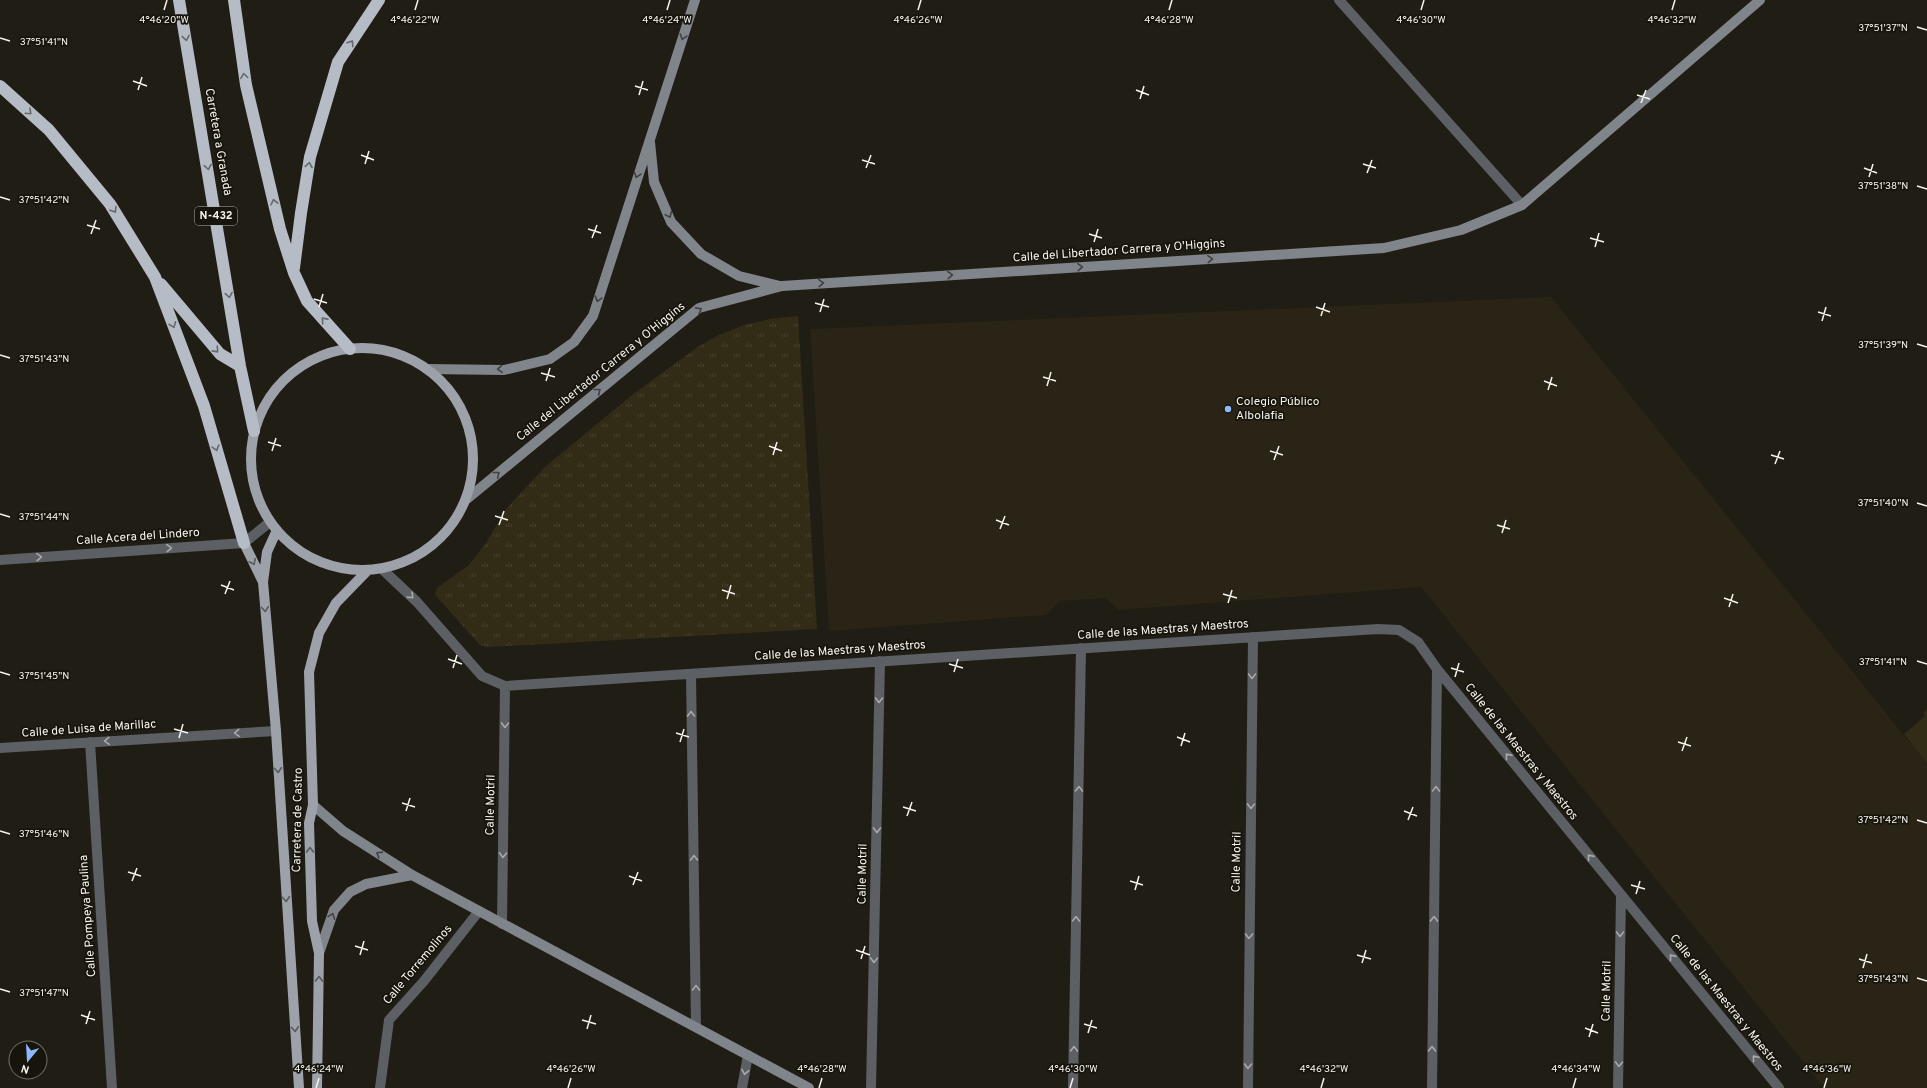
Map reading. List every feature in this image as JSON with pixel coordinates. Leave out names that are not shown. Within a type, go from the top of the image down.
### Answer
[{"type":"highway","name":"Carretera a Granada","points":[[179,0],[240,366],[254,431]]},
{"type":"highway","points":[[234,0],[246,86],[280,229],[294,273],[307,301],[350,349]]},
{"type":"highway","points":[[294,273],[301,213],[310,157],[338,62],[379,0]]},
{"type":"highway","points":[[0,86],[49,130],[110,204],[155,277],[220,354],[240,366]]},
{"type":"highway","points":[[155,277],[204,406],[244,543]]},
{"type":"main road","points":[[350,349],[378,349],[397,354],[427,369],[449,389],[464,413],[473,441],[474,470],[467,499],[454,524],[434,545],[410,560],[382,569],[368,570],[334,567],[303,553],[270,522],[259,500],[252,478],[251,455],[254,431],[262,410],[274,391],[290,375],[308,362],[321,356],[350,349]]},
{"type":"main road","name":"Carretera de Castro","points":[[277,530],[267,552],[263,582],[276,731],[299,1088]]},
{"type":"main road","name":"Carretera de Castro","points":[[244,543],[263,582]]},
{"type":"main road","name":"Carretera de Castro","points":[[317,1088],[319,953],[312,921],[309,823],[313,805],[309,672],[319,633],[336,603],[368,570]]},
{"type":"street","points":[[427,369],[504,370],[550,359],[574,342],[593,316],[649,138],[695,0]]},
{"type":"street","points":[[1339,0],[1522,205]]},
{"type":"street","name":"Calle del Libertador Carrera y O'Higgins","points":[[467,499],[699,308],[782,286],[1384,248],[1461,230],[1522,205],[1760,0]]},
{"type":"street","points":[[649,138],[654,182],[671,222],[701,254],[739,276],[782,286]]},
{"type":"street","points":[[244,543],[270,522]]},
{"type":"street","name":"Calle Acera del Lindero","points":[[0,560],[244,543]]},
{"type":"street","name":"Calle de las Maestras y Maestros","points":[[382,569],[417,602],[482,676],[505,686],[1378,629],[1399,630],[1418,642],[1437,670],[1780,1088]]},
{"type":"street","name":"Calle Motril","points":[[1248,1088],[1253,637]]},
{"type":"street","points":[[1073,1088],[1081,648]]},
{"type":"street","name":"Calle Motril","points":[[871,1088],[880,661]]},
{"type":"street","points":[[1432,1088],[1437,670]]},
{"type":"street","points":[[691,674],[696,1027]]},
{"type":"street","name":"Calle Motril","points":[[502,924],[505,686]]},
{"type":"street","name":"Calle de Luisa de Marillac","points":[[0,748],[276,731]]},
{"type":"street","name":"Calle Pompeya Paulina","points":[[90,742],[112,1088]]},
{"type":"street","points":[[313,805],[343,831],[412,875],[809,1088]]},
{"type":"street","points":[[319,953],[334,910],[350,892],[366,884],[412,875]]},
{"type":"street","name":"Calle Motril","points":[[1618,1088],[1621,895]]},
{"type":"street","name":"Calle Torremolinos","points":[[380,1088],[389,1020],[424,981],[479,911]]},
{"type":"street","points":[[742,1088],[748,1055]]},
{"type":"shaded area","name":"Colegio Público Albolafia","points":[[1551,297],[1927,764],[1927,1088],[1824,1088],[1421,587],[1119,610],[1105,598],[1060,601],[1046,615],[829,631],[810,329]]},
{"type":"green space","points":[[798,316],[817,629],[488,647],[480,645],[437,597],[435,594],[437,588],[469,565],[486,543],[506,509],[545,467],[632,395],[699,346],[719,335],[744,325],[770,319]]},
{"type":"green space","points":[[1927,709],[1927,764],[1904,734],[1925,716],[1923,713]]},
{"type":"place","name":"Colegio Público Albolafia","points":[[1228,409]]}]
